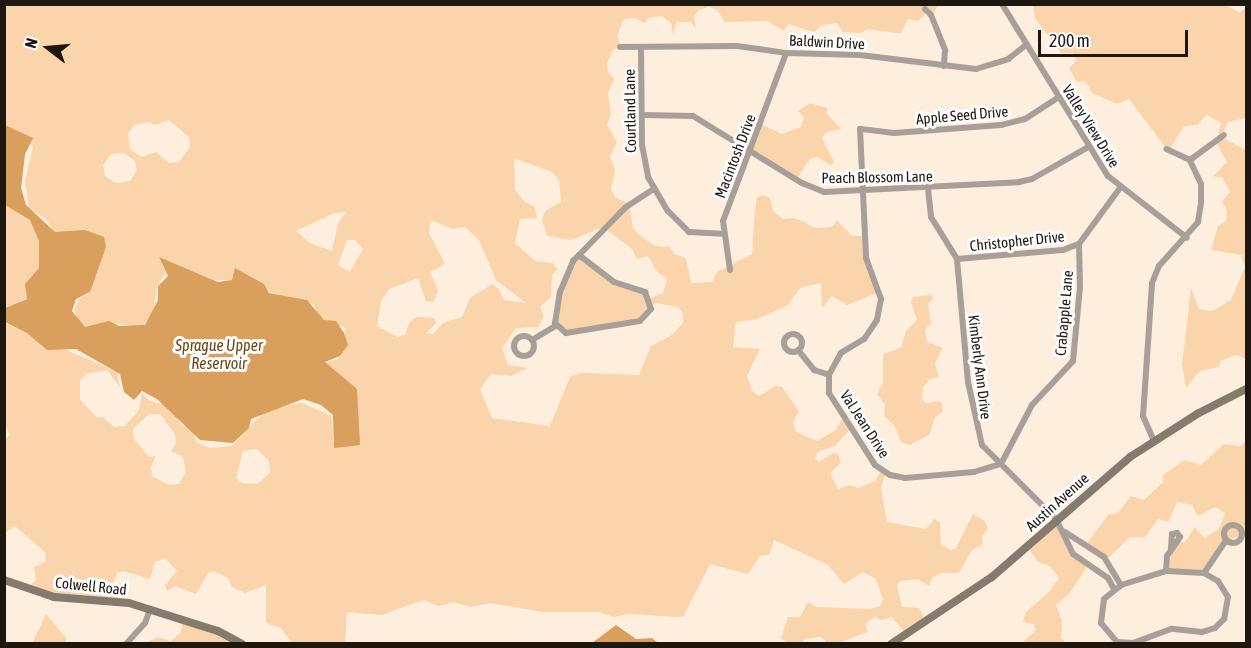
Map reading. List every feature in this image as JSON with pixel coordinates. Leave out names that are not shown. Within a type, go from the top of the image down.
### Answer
[{"type":"street","name":"Valley View Drive","points":[[1002,4],[1088,147],[1120,188],[1186,238]]},
{"type":"street","points":[[925,9],[931,15],[945,50],[945,66]]},
{"type":"street","name":"Baldwin Drive","points":[[620,47],[737,46],[786,53],[860,55],[976,69],[992,66],[1026,45]]},
{"type":"street","name":"Courtland Lane","points":[[641,48],[643,165],[654,189],[689,232],[722,234]]},
{"type":"street","name":"Macintosh Drive","points":[[730,270],[722,234],[723,221],[786,53]]},
{"type":"street","name":"Apple Seed Drive","points":[[860,129],[886,133],[1001,125],[1025,119],[1059,97]]},
{"type":"street","name":"Peach Blossom Lane","points":[[642,115],[693,116],[815,190],[861,191],[928,188],[1032,179],[1088,147]]},
{"type":"street","name":"Val Jean Drive","points":[[860,129],[861,191],[866,258],[881,298],[877,320],[864,339],[842,353],[829,375],[829,393],[875,465],[890,475],[942,476],[1001,464]]},
{"type":"street","points":[[1190,160],[1224,135]]},
{"type":"street","points":[[1154,441],[1143,416],[1152,283],[1159,266],[1198,222],[1201,202],[1201,184],[1190,160],[1166,149]]},
{"type":"street","points":[[928,188],[931,217],[954,249],[957,259]]},
{"type":"street","points":[[1079,244],[1120,188]]},
{"type":"street","points":[[557,325],[560,292],[579,255],[626,207],[654,189]]},
{"type":"street","name":"Christopher Drive","points":[[957,259],[1063,250],[1079,244]]},
{"type":"street","name":"Crabapple Lane","points":[[1001,464],[1032,405],[1073,361],[1080,287],[1079,244]]},
{"type":"street","points":[[557,325],[566,333],[640,321],[651,309],[645,292],[614,282],[579,255]]},
{"type":"street","name":"Kimberly Ann Drive","points":[[957,259],[977,432],[982,445],[1056,519],[1065,532],[1073,554],[1108,578],[1114,589]]},
{"type":"street","points":[[532,340],[557,325]]},
{"type":"street","name":"Val Jean Drive","points":[[798,350],[814,370],[829,375]]},
{"type":"street","name":"Austin Avenue","points":[[891,644],[992,577],[1056,519],[1154,441],[1246,389]]},
{"type":"street","points":[[1065,532],[1104,557],[1121,585]]},
{"type":"street","points":[[1204,573],[1226,540]]},
{"type":"street","points":[[1166,572],[1166,558],[1171,550]]},
{"type":"street","points":[[1166,572],[1204,573],[1218,581],[1228,597],[1226,614],[1215,628],[1202,632],[1164,630],[1133,643],[1117,643],[1101,623],[1100,609],[1114,589],[1121,585],[1166,572]]},
{"type":"street","name":"Colwell Road","points":[[4,580],[54,597],[129,603],[242,644]]},
{"type":"street","points":[[126,644],[141,628],[150,609]]},
{"type":"shaded area","points":[[1224,4],[1240,13],[1246,6],[1246,118],[1228,122],[1221,137],[1246,150],[1246,359],[1236,355],[1222,360],[1218,367],[1200,371],[1186,388],[1182,365],[1191,288],[1199,309],[1212,311],[1231,300],[1245,267],[1241,255],[1211,250],[1218,226],[1226,221],[1227,211],[1222,202],[1230,192],[1223,178],[1213,176],[1227,162],[1216,142],[1221,123],[1207,115],[1197,125],[1184,126],[1169,150],[1129,99],[1117,104],[1092,93],[1085,81],[1077,82],[1069,68],[1076,61],[1074,53],[1061,53],[1035,18],[1033,5]]},
{"type":"shaded area","points":[[5,5],[939,5],[931,16],[927,12],[918,21],[908,19],[901,33],[867,29],[861,33],[843,32],[837,23],[822,25],[814,32],[788,24],[784,31],[767,21],[725,22],[717,10],[709,7],[699,10],[694,16],[696,29],[691,22],[677,22],[673,34],[671,23],[662,16],[648,18],[645,23],[635,18],[624,19],[617,36],[621,46],[613,50],[607,63],[608,72],[614,79],[608,93],[611,114],[607,125],[617,142],[610,156],[615,170],[611,189],[615,197],[629,204],[633,228],[638,234],[655,246],[670,247],[674,254],[686,258],[691,283],[712,282],[717,272],[752,254],[757,197],[762,195],[770,198],[773,211],[783,219],[795,218],[816,228],[832,227],[837,220],[852,236],[865,236],[877,293],[847,305],[832,296],[822,308],[821,283],[800,288],[788,305],[757,319],[736,322],[733,347],[760,349],[747,376],[752,391],[759,396],[775,386],[782,387],[799,411],[793,422],[796,432],[817,441],[836,430],[843,417],[850,429],[835,446],[818,452],[815,459],[819,462],[833,453],[838,454],[841,463],[830,473],[838,489],[850,485],[859,488],[875,481],[881,471],[885,474],[881,488],[887,522],[926,529],[934,519],[940,523],[941,545],[951,550],[956,548],[973,514],[985,521],[988,528],[982,536],[983,544],[972,550],[959,573],[941,573],[932,578],[929,586],[918,579],[900,581],[897,586],[902,607],[919,608],[924,617],[905,633],[892,617],[881,620],[875,617],[865,624],[868,632],[838,643],[828,643],[821,637],[805,639],[802,643],[787,643],[781,638],[788,617],[800,617],[808,602],[816,607],[871,609],[880,606],[883,599],[876,579],[863,572],[844,584],[828,565],[774,540],[769,555],[760,556],[748,574],[710,564],[683,617],[628,614],[614,617],[599,612],[543,612],[490,603],[471,607],[453,602],[439,606],[423,600],[382,615],[347,612],[345,643],[292,643],[281,628],[266,623],[266,585],[245,593],[232,587],[228,578],[213,571],[208,573],[196,594],[175,586],[167,591],[165,585],[177,571],[165,558],[155,562],[150,579],[123,571],[117,573],[113,583],[119,599],[48,596],[44,601],[43,596],[26,590],[36,580],[34,567],[45,562],[46,553],[15,526],[5,533],[5,441],[9,435],[4,420],[5,323],[117,372],[120,387],[107,370],[86,374],[80,381],[80,399],[96,417],[103,417],[114,427],[125,426],[139,410],[142,393],[150,401],[170,406],[181,425],[193,429],[196,442],[210,448],[232,446],[259,417],[276,407],[302,403],[332,416],[333,441],[355,443],[358,428],[356,388],[343,385],[325,363],[339,359],[346,328],[319,320],[314,304],[270,292],[251,276],[237,270],[231,280],[215,280],[159,258],[166,272],[157,287],[152,319],[147,320],[144,328],[106,322],[93,330],[82,328],[74,310],[80,298],[89,294],[105,240],[84,230],[56,236],[46,219],[29,208],[25,181],[33,147],[22,134],[5,126]],"holes":[[[169,120],[189,137],[190,147],[179,162],[169,163],[156,152],[141,157],[130,149],[128,134],[134,125],[149,122],[155,125]],[[124,153],[135,161],[137,170],[130,181],[116,183],[105,176],[103,165],[111,154]],[[514,158],[552,172],[559,180],[561,202],[545,211],[542,220],[547,236],[571,240],[603,227],[632,249],[637,259],[648,256],[657,272],[667,278],[663,293],[648,299],[636,287],[615,282],[581,256],[571,268],[555,316],[559,325],[572,332],[633,321],[643,317],[648,306],[656,303],[678,307],[683,314],[683,323],[672,335],[651,346],[639,375],[581,373],[570,377],[550,426],[492,418],[480,389],[491,374],[511,376],[528,368],[508,365],[502,348],[516,328],[538,327],[544,316],[540,307],[551,297],[552,275],[557,270],[553,263],[535,261],[515,243],[520,219],[537,218],[535,207],[525,202],[515,190]],[[346,212],[338,223],[332,251],[310,243],[296,231],[334,213]],[[431,220],[452,229],[465,227],[479,240],[496,280],[526,303],[504,300],[499,289],[492,284],[470,298],[462,317],[443,323],[433,334],[426,333],[436,323],[434,318],[416,317],[409,323],[405,335],[397,337],[377,326],[381,301],[389,289],[418,278],[426,301],[434,302],[438,290],[430,272],[445,264],[429,233]],[[347,240],[355,240],[363,249],[350,272],[338,265]],[[149,414],[160,414],[175,434],[176,443],[171,451],[183,457],[186,472],[179,484],[169,485],[152,476],[151,467],[156,456],[149,457],[134,439],[133,429]],[[257,449],[269,461],[270,473],[257,484],[242,483],[236,478],[243,451]]]},
{"type":"shaded area","points":[[810,103],[827,108],[827,114],[841,129],[826,132],[822,138],[834,162],[831,165],[817,157],[810,159],[796,180],[750,148],[761,124],[782,134],[801,127],[804,117],[798,111]]},
{"type":"shaded area","points":[[5,189],[33,224],[40,239],[41,264],[29,297],[5,308]]},
{"type":"shaded area","points":[[930,295],[934,297],[928,304],[931,323],[925,330],[927,342],[943,348],[935,363],[939,377],[930,379],[923,387],[922,399],[926,403],[941,401],[943,411],[934,419],[930,434],[910,445],[901,442],[894,425],[884,416],[885,405],[877,394],[883,384],[883,354],[901,348],[906,331],[917,320],[911,302],[913,297]]},
{"type":"shaded area","points":[[1246,442],[1246,536],[1241,534],[1226,543],[1205,574],[1168,571],[1174,543],[1185,542],[1195,527],[1204,538],[1219,529],[1225,513],[1215,507],[1198,516],[1192,505],[1177,502],[1168,522],[1158,519],[1145,537],[1130,537],[1106,560],[1086,545],[1108,515],[1118,513],[1131,496],[1144,500],[1163,482],[1163,475],[1184,460],[1201,465],[1224,444],[1239,446]]},
{"type":"shaded area","points":[[1054,520],[1073,555],[1087,567],[1069,594],[1056,605],[1062,621],[1061,638],[1066,643],[1021,644],[1036,630],[1034,624],[1023,622],[1026,612],[1048,593],[1059,578],[1050,566],[1038,562],[1027,546]]},
{"type":"shaded area","points":[[46,614],[67,639],[65,643],[32,643]]},
{"type":"shaded area","points":[[183,620],[242,644],[143,644],[158,637],[171,641],[181,632]]},
{"type":"water","name":"Sprague Upper Reservoir","points":[[5,125],[33,138],[25,154],[21,188],[26,205],[55,232],[85,230],[104,237],[106,247],[90,292],[76,299],[72,311],[85,327],[109,321],[119,326],[145,325],[158,300],[158,286],[168,276],[159,257],[218,282],[232,280],[235,268],[264,284],[269,293],[307,300],[324,320],[336,321],[348,345],[340,356],[325,362],[357,389],[360,445],[334,448],[333,415],[321,405],[303,399],[251,419],[249,428],[233,443],[200,440],[157,399],[142,391],[134,400],[124,392],[120,374],[76,349],[47,350],[27,333],[5,322],[5,308],[27,299],[25,284],[39,268],[39,241],[30,220],[5,205]]},
{"type":"water","points":[[616,625],[636,639],[652,638],[658,643],[592,643]]}]
